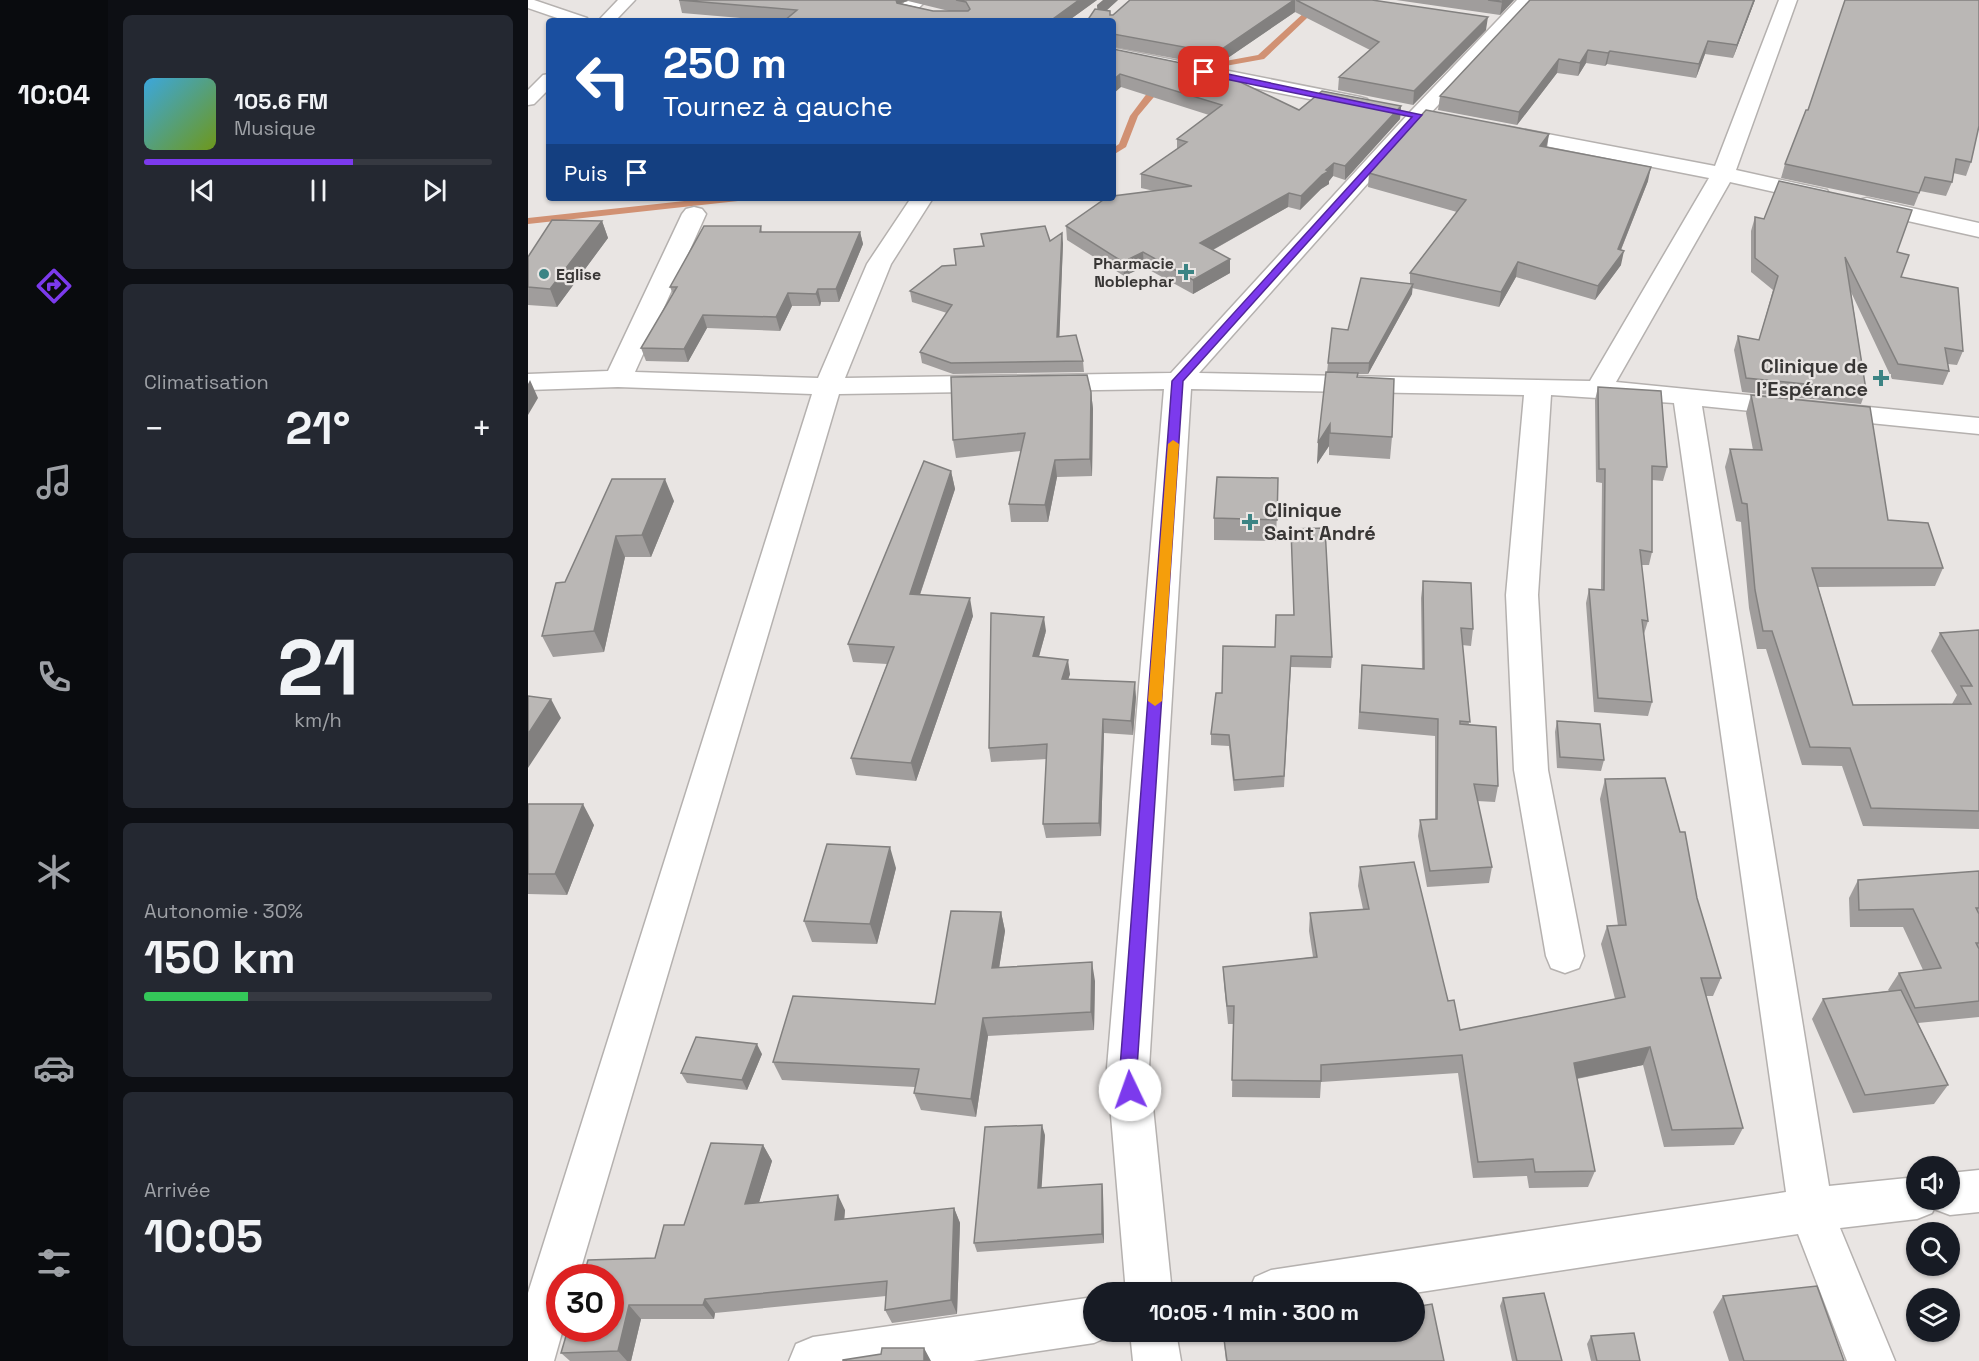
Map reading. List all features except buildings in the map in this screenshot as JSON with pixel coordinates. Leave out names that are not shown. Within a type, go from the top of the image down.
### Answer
[{"type":"street","points":[[1148,1282],[1128,1068],[1178,381],[1418,115],[1528,0]]},
{"type":"street","points":[[1599,389],[1723,174],[1788,0]]},
{"type":"street","points":[[1483,20],[1506,24]]},
{"type":"street","points":[[1116,55],[1442,120]]},
{"type":"street","points":[[1488,129],[1723,174],[1979,230]]},
{"type":"street","points":[[530,1361],[828,386],[879,264],[920,201]]},
{"type":"street","points":[[618,379],[694,214]]},
{"type":"street","points":[[528,382],[618,379],[828,386],[1178,381],[1538,387],[1687,396],[1979,426]]},
{"type":"street","points":[[1538,387],[1522,595],[1531,770],[1565,956]]},
{"type":"street","points":[[1687,396],[1811,1210],[1871,1361]]},
{"type":"street","points":[[1960,1193],[1979,1191]]},
{"type":"street","points":[[1343,1282],[1811,1210],[1906,1199]]},
{"type":"street","points":[[813,1361],[1083,1322]]},
{"type":"street","points":[[1155,1342],[1157,1361]]},
{"type":"lane","points":[[609,18],[627,0]]},
{"type":"lane","points":[[528,3],[572,18]]},
{"type":"lane","points":[[537,97],[546,84]]},
{"type":"waterway","points":[[1193,76],[1212,66],[1261,57],[1322,0]]},
{"type":"waterway","points":[[1116,150],[1123,145],[1134,116],[1160,85]]},
{"type":"waterway","points":[[528,221],[711,201]]},
{"type":"slow traffic","points":[[1155,701],[1173,444]]},
{"type":"place","name":"Pharmacie Noblephar","points":[[1186,272]]},
{"type":"place","name":"Eglise","points":[[544,274]]},
{"type":"place","name":"Clinique de l'Espérance","points":[[1881,378]]},
{"type":"place","name":"Clinique Saint André","points":[[1250,522]]},
{"type":"route","points":[[1130,1090],[1128,1068],[1178,381],[1418,115],[1204,72]]}]
